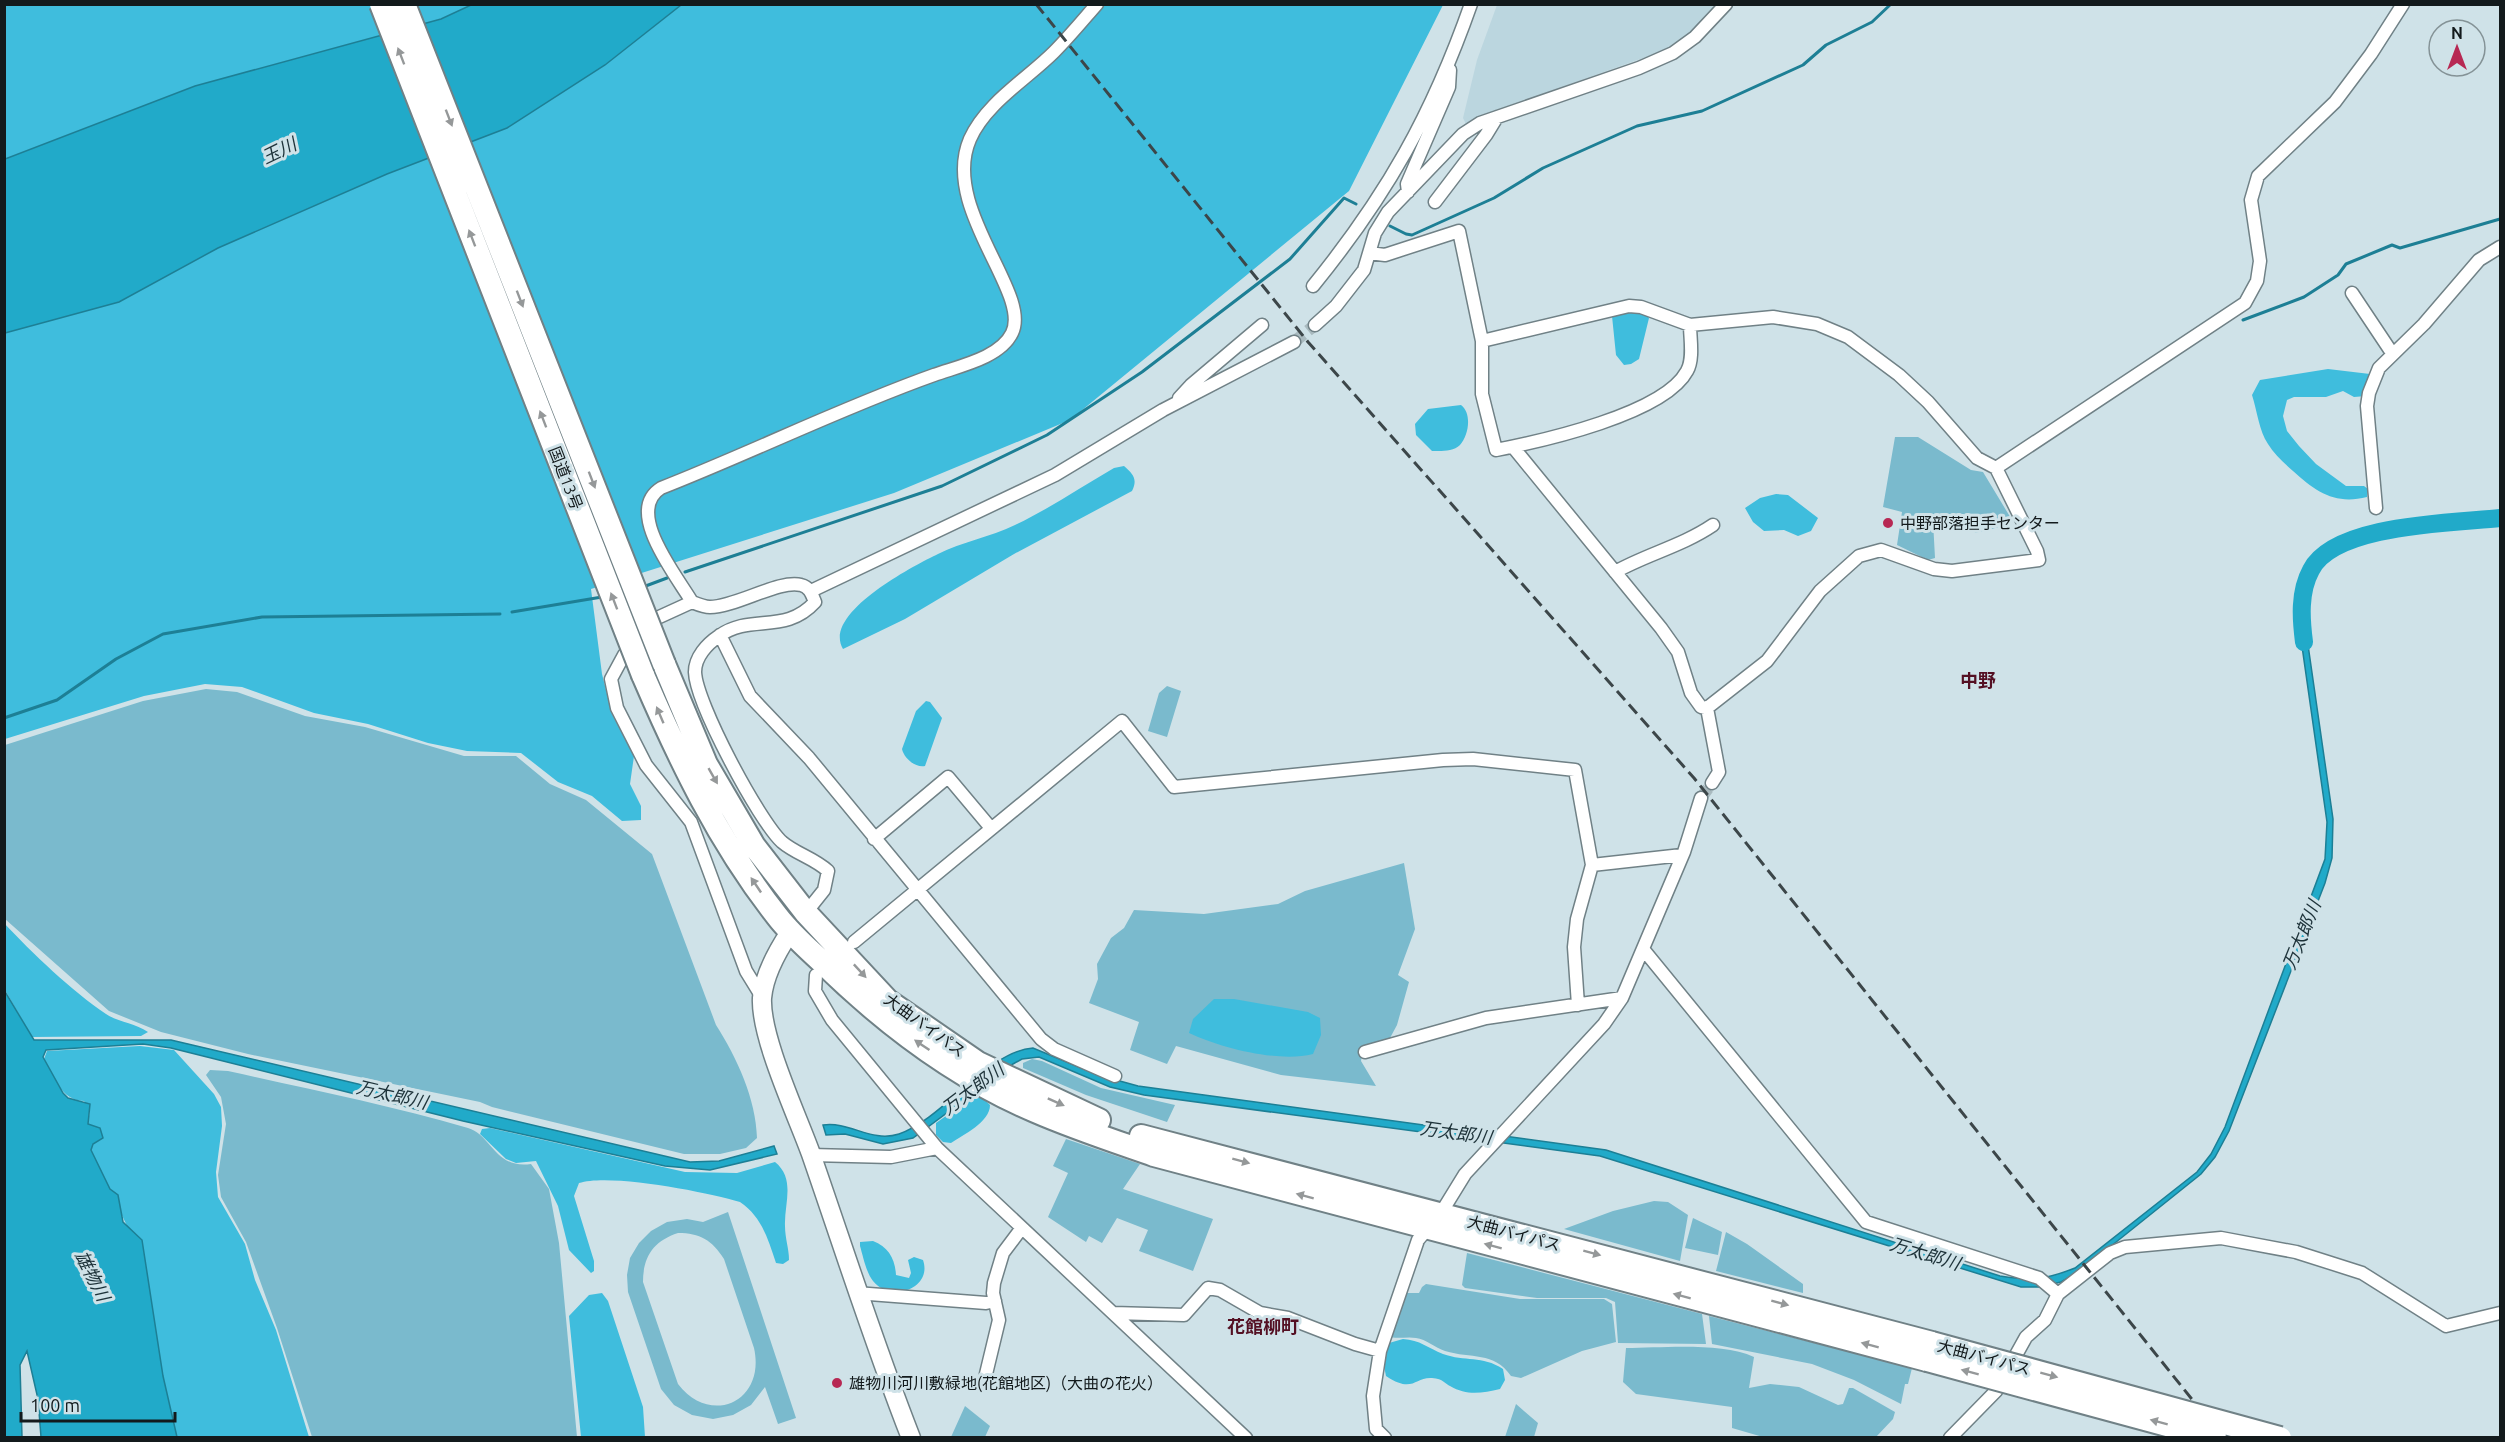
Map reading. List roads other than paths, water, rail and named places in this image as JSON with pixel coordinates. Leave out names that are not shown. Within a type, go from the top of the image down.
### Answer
[{"type":"highway","name":"国道13号","points":[[381,4],[643,675],[680,762],[688,798],[714,823],[790,932]]},
{"type":"highway","name":"国道13号","points":[[404,4],[664,664],[706,764],[754,846],[806,914]]},
{"type":"highway","name":"大曲バイパス","points":[[806,914],[888,1001],[987,1077]]},
{"type":"highway","name":"大曲バイパス","points":[[790,932],[862,1001],[902,1032],[987,1077],[1126,1132],[1434,1221],[1929,1352],[2280,1437]]},
{"type":"highway","name":"大曲バイパス","points":[[1929,1352],[2215,1437]]},
{"type":"street","points":[[692,602],[650,528],[648,507],[652,494],[865,400],[981,357],[1005,344],[1014,330],[1015,311],[971,213],[964,191],[964,167],[969,140],[981,122],[1010,91],[1055,51],[1097,4]]},
{"type":"street","points":[[1313,286],[1356,233],[1391,180],[1450,65],[1471,4]]},
{"type":"street","points":[[1315,325],[1351,288],[1364,270],[1375,233],[1388,212],[1463,134],[1480,123],[1639,68],[1673,53],[1695,37],[1726,4]]},
{"type":"street","points":[[1996,468],[2245,303],[2257,281],[2260,261],[2251,200],[2258,176],[2335,102],[2371,54],[2403,4]]},
{"type":"street","points":[[1408,192],[1407,184],[1449,87],[1450,65]]},
{"type":"street","points":[[1435,202],[1497,117]]},
{"type":"street","points":[[1369,253],[1385,255],[1459,231],[1482,342],[1482,394],[1496,450],[1639,410],[1681,380],[1689,369],[1690,325]]},
{"type":"street","points":[[2376,508],[2367,406],[2369,393],[2379,368],[2424,324],[2479,260],[2500,247]]},
{"type":"street","points":[[2352,293],[2392,353]]},
{"type":"street","points":[[1482,342],[1629,306],[1641,307],[1690,325],[1773,317],[1817,324],[1848,337],[1899,375],[1928,402],[1977,458],[1996,468],[2037,550],[2039,560],[1952,571],[1934,569],[1881,550],[1859,556],[1820,591],[1767,661],[1707,708],[1701,707],[1691,693],[1678,652],[1513,447]]},
{"type":"street","points":[[1174,404],[1191,385],[1262,325]]},
{"type":"street","points":[[811,591],[1055,475],[1174,404],[1294,342]]},
{"type":"street","points":[[1615,572],[1632,562],[1679,545],[1713,525]]},
{"type":"street","points":[[762,997],[746,971],[691,822],[688,798],[646,765],[617,708],[611,679],[624,655],[657,618],[692,602],[708,607],[730,604],[792,584],[803,585],[811,591],[815,602],[808,610],[789,621],[736,627],[720,635],[705,647],[699,657],[695,670],[696,680],[713,724],[764,821],[782,842],[828,871],[824,890],[790,932],[770,969],[762,997],[766,1028],[856,1293],[911,1437]]},
{"type":"street","points":[[720,635],[750,696],[809,758],[1041,1039],[1054,1049],[1115,1076]]},
{"type":"street","points":[[1707,708],[1719,772],[1712,783]]},
{"type":"street","points":[[854,942],[915,889],[1122,721],[1174,787],[1185,788],[1421,761],[1473,759],[1575,770],[1592,865],[1577,919],[1575,947],[1578,1005]]},
{"type":"street","points":[[874,839],[948,777],[990,828]]},
{"type":"street","points":[[1376,1435],[1373,1396],[1380,1351],[1418,1240],[1434,1221],[1465,1174],[1604,1024],[1622,998],[1682,855],[1701,798]]},
{"type":"street","points":[[1592,865],[1682,855]]},
{"type":"street","points":[[1643,949],[1866,1222],[2039,1278],[2054,1290]]},
{"type":"street","points":[[816,975],[815,991],[832,1020],[933,1144],[1021,1229],[1246,1437]]},
{"type":"street","points":[[1365,1052],[1486,1018],[1622,998]]},
{"type":"street","points":[[811,1155],[891,1157],[933,1144]]},
{"type":"street","points":[[986,1374],[999,1320],[994,1301],[994,1283],[1003,1253],[1021,1229]]},
{"type":"street","points":[[1950,1437],[1996,1391],[2026,1337],[2045,1320],[2054,1290],[2110,1253],[2125,1246],[2221,1238],[2339,1264],[2362,1273],[2446,1326],[2500,1313]]},
{"type":"street","points":[[1113,1313],[1184,1315],[1208,1288],[1220,1290],[1260,1313],[1288,1318],[1355,1344],[1380,1351]]},
{"type":"street","points":[[856,1293],[986,1303],[994,1301]]},
{"type":"water","name":"玉川","points":[[471,5],[681,5],[605,65],[507,128],[387,174],[218,248],[119,302],[5,333],[5,159],[195,86],[441,19]]},
{"type":"water","points":[[2304,617],[2333,819],[2332,858],[2325,883],[2229,1131],[2215,1157],[2201,1174],[2080,1271],[2061,1282],[2040,1287],[2021,1287],[1600,1156],[1144,1095],[1110,1087],[1039,1057],[1022,1059],[1013,1064],[913,1138],[883,1144],[845,1134],[826,1135],[823,1125],[842,1126],[879,1136],[899,1134],[932,1115],[999,1061],[1016,1052],[1033,1048],[1098,1075],[1138,1086],[1606,1150],[2000,1276],[2021,1279],[2038,1278],[2064,1272],[2075,1268],[2197,1172],[2211,1154],[2225,1127],[2325,859],[2327,822],[2298,618]]},
{"type":"water","name":"雄物川","points":[[4,990],[34,1040],[171,1040],[690,1162],[719,1161],[774,1146],[777,1154],[710,1170],[665,1166],[463,1121],[171,1048],[143,1044],[46,1050],[43,1057],[63,1093],[68,1098],[90,1104],[88,1124],[100,1128],[103,1138],[93,1144],[91,1150],[110,1189],[118,1195],[123,1222],[142,1240],[163,1376],[177,1437],[41,1437],[38,1399],[27,1351],[20,1365],[22,1437],[5,1437]]},
{"type":"waterway","points":[[1390,226],[1412,235],[1494,198],[1543,168],[1637,126],[1702,111],[1803,65],[1826,45],[1872,22],[1891,4]]},
{"type":"waterway","points":[[685,572],[942,486],[1047,435],[1142,372],[1290,259],[1344,198],[1356,204]]},
{"type":"waterway","points":[[2243,320],[2304,297],[2338,275],[2346,264],[2392,245],[2400,248],[2500,219]]},
{"type":"waterway","name":"万太郎川","points":[[2304,642],[2302,615],[2304,587],[2311,570],[2324,555],[2344,543],[2396,529],[2500,518]]},
{"type":"waterway","points":[[643,587],[667,578]]},
{"type":"waterway","points":[[512,612],[602,597]]},
{"type":"waterway","points":[[4,718],[57,700],[116,659],[163,634],[262,617],[500,614]]},
{"type":"tunnel","points":[[1294,342],[1315,325]]},
{"type":"tunnel","points":[[1701,798],[1712,783]]},
{"type":"railway","points":[[1036,4],[1308,342],[1694,778],[2223,1438]]},
{"type":"place","name":"中野部落担手センター","points":[[1888,523]]},
{"type":"place","name":"雄物川河川敷緑地(花館地区)（大曲の花火）","points":[[837,1383]]},
{"type":"district","name":"中野","points":[[1978,681]]},
{"type":"district","name":"花館柳町","points":[[1263,1327]]}]
